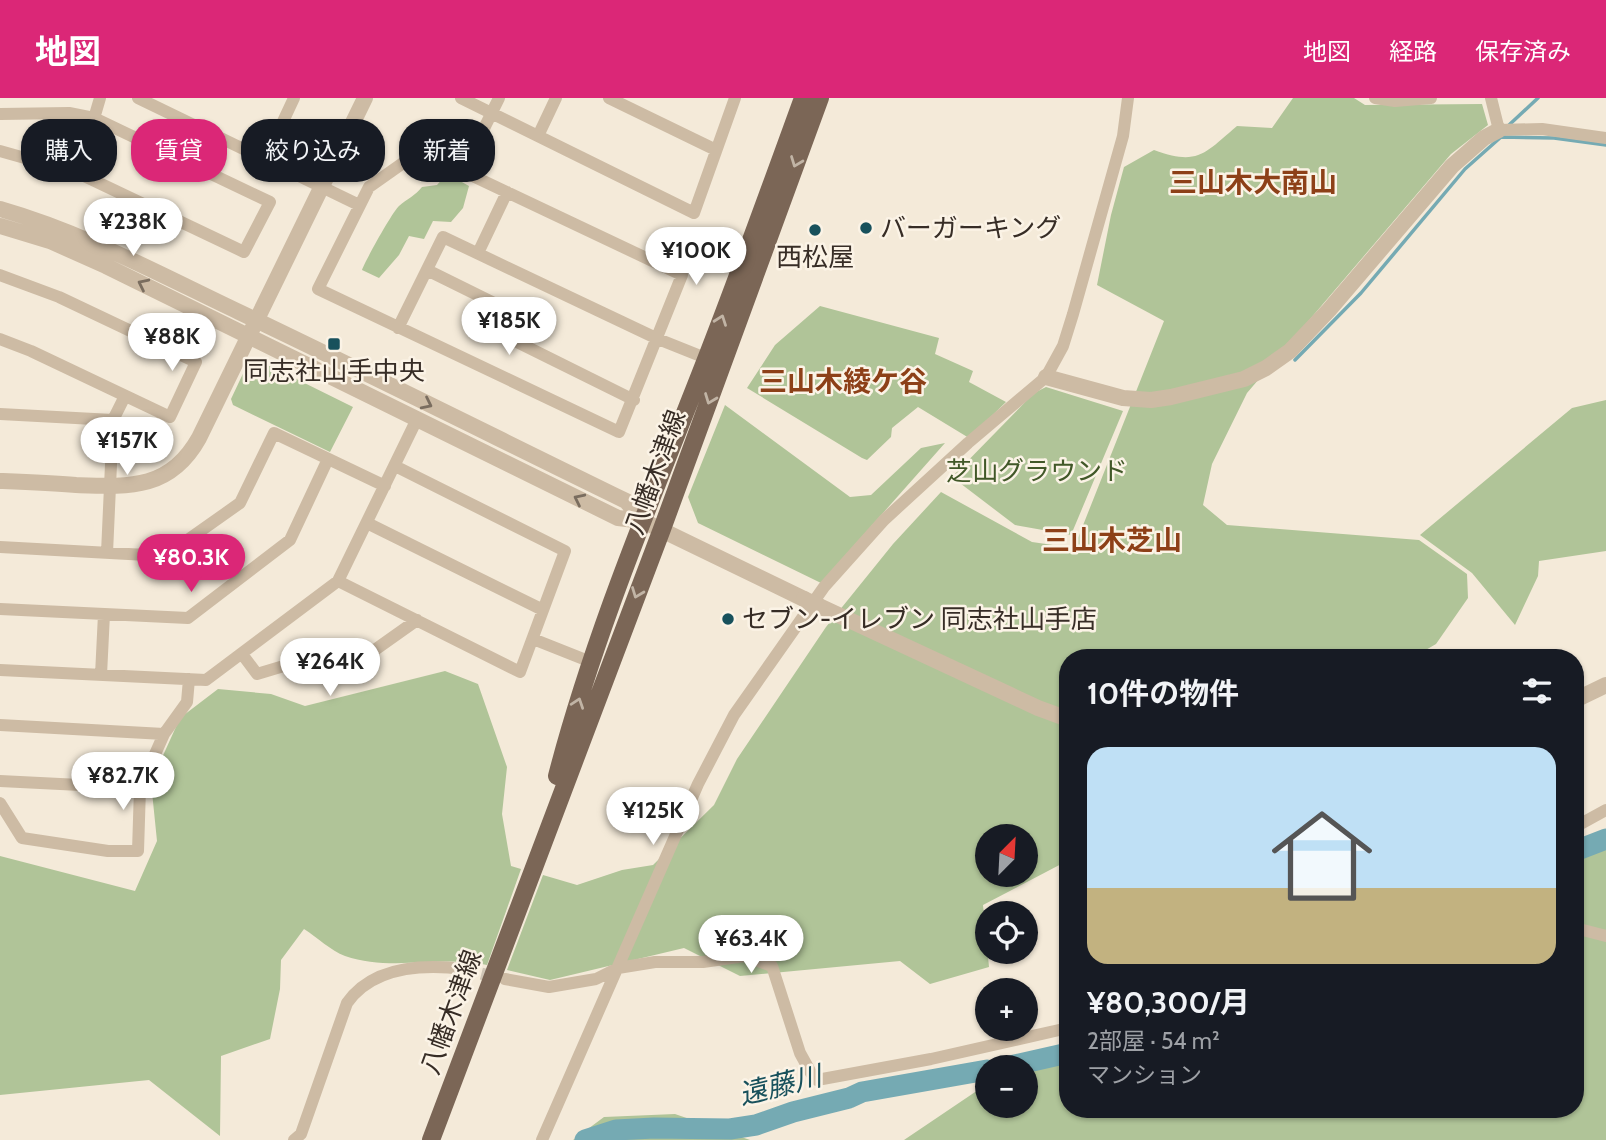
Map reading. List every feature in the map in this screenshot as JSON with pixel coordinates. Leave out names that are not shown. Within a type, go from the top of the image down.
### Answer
[{"type":"main road","name":"八幡木津線","points":[[431,1140],[662,530],[803,98]]},
{"type":"main road","name":"八幡木津線","points":[[534,863],[570,725],[643,521],[765,243],[820,98]]},
{"type":"street","points":[[0,114],[69,113],[94,118],[100,98]]},
{"type":"street","points":[[138,98],[241,148]]},
{"type":"street","points":[[284,119],[294,98]]},
{"type":"street","points":[[0,481],[133,486],[155,480],[173,469],[188,455],[199,438],[365,98]]},
{"type":"street","points":[[461,98],[694,213],[735,98]]},
{"type":"street","points":[[489,119],[499,98]]},
{"type":"street","points":[[538,136],[556,98]]},
{"type":"street","points":[[609,98],[716,150]]},
{"type":"street","points":[[541,1140],[698,784],[734,715],[824,587],[884,520],[988,425],[1046,377],[1063,346],[1073,314],[1124,136],[1128,98]]},
{"type":"street","points":[[1375,98],[1395,101],[1431,98]]},
{"type":"street","points":[[1491,98],[1499,130]]},
{"type":"street","points":[[97,182],[244,252],[270,202],[117,129]]},
{"type":"street","points":[[1046,377],[1123,398],[1151,400],[1244,379],[1290,351],[1329,310],[1452,166],[1484,138],[1499,130],[1542,129],[1606,138]]},
{"type":"street","points":[[0,151],[21,156]]},
{"type":"street","points":[[399,166],[369,187],[318,289],[619,432],[682,275],[485,182]]},
{"type":"street","points":[[311,182],[359,205]]},
{"type":"street","points":[[478,253],[507,192]]},
{"type":"street","points":[[0,209],[80,237],[252,327],[417,419],[618,518],[643,521],[819,606],[1059,716]]},
{"type":"street","points":[[0,226],[50,241],[252,327],[626,501],[643,521]]},
{"type":"street","points":[[398,328],[443,237],[715,362]]},
{"type":"street","points":[[427,270],[514,313],[503,335],[634,400]]},
{"type":"street","points":[[0,275],[59,297],[196,362],[170,417],[0,339]]},
{"type":"street","points":[[107,553],[113,420],[125,396]]},
{"type":"street","points":[[0,414],[113,420]]},
{"type":"street","points":[[0,670],[206,680],[338,581],[417,419]]},
{"type":"street","points":[[0,547],[165,556],[240,503],[274,433],[385,486]]},
{"type":"street","points":[[0,609],[188,618],[290,540],[328,459]]},
{"type":"street","points":[[338,581],[520,672],[565,551],[395,466]]},
{"type":"street","points":[[367,523],[543,610]]},
{"type":"street","points":[[100,675],[104,614]]},
{"type":"street","points":[[242,654],[257,674],[287,665],[331,681],[417,620]]},
{"type":"street","points":[[533,639],[592,662]]},
{"type":"street","points":[[0,803],[22,838],[108,851],[138,851],[140,788],[164,734],[187,702],[189,679]]},
{"type":"street","points":[[1584,696],[1606,685]]},
{"type":"street","points":[[0,725],[164,734]]},
{"type":"street","points":[[0,781],[140,788]]},
{"type":"street","points":[[1584,822],[1606,810]]},
{"type":"street","points":[[1584,931],[1606,936]]},
{"type":"street","points":[[505,979],[549,987],[596,979],[618,968],[655,962],[703,962],[745,956],[772,966],[789,1011],[800,1053],[817,1080],[931,1059],[1059,1030]]},
{"type":"street","points":[[294,1140],[301,1134],[347,1003],[355,992],[367,981],[383,973],[438,967],[464,969]]},
{"type":"green space","points":[[1293,98],[1354,98],[1365,105],[1482,104],[1488,125],[1451,154],[1247,393],[1212,464],[1203,505],[1227,525],[1419,540],[1467,574],[1468,598],[1436,644],[1427,649],[1059,649],[1059,865],[1038,876],[1038,824],[975,824],[975,887],[1017,887],[991,901],[975,901],[975,964],[989,964],[989,967],[930,984],[900,961],[740,976],[684,948],[550,980],[507,970],[543,875],[577,885],[622,870],[653,865],[714,805],[737,759],[826,627],[893,544],[941,492],[1032,542],[1074,548],[1164,321],[1097,285],[1124,167],[1154,150],[1169,155],[1191,157],[1216,144],[1237,126],[1272,128]]},
{"type":"green space","points":[[440,182],[462,182],[469,186],[463,208],[451,222],[433,221],[424,239],[409,236],[399,255],[379,278],[362,270],[379,236],[399,206],[422,187],[437,185]]},
{"type":"green space","points":[[820,306],[939,338],[935,354],[973,371],[969,382],[1006,402],[969,438],[918,407],[892,428],[891,437],[867,460],[862,458],[747,388],[775,345]]},
{"type":"green space","points":[[258,360],[353,407],[330,452],[233,405],[231,399],[248,363]]},
{"type":"green space","name":"芝山グラウンド","points":[[1046,387],[1123,411],[1071,535],[1015,525],[952,477],[1034,393]]},
{"type":"green space","points":[[1606,400],[1606,551],[1539,561],[1538,576],[1515,625],[1472,573],[1420,535],[1572,408]]},
{"type":"green space","points":[[725,405],[850,497],[871,495],[921,448],[945,443],[821,583],[698,523],[688,497]]},
{"type":"green space","points":[[445,671],[478,684],[507,767],[502,814],[511,866],[521,869],[487,965],[469,962],[362,961],[340,954],[304,929],[281,960],[280,989],[270,1039],[221,1056],[220,1136],[149,1080],[0,1095],[0,856],[135,891],[157,841],[151,782],[180,718],[218,689],[271,694],[305,706]]},
{"type":"green space","points":[[1606,844],[1606,1140],[904,1140],[975,1092],[975,1118],[1038,1118],[1038,1066],[1059,1060],[1059,1118],[1584,1118],[1584,853]]},
{"type":"green space","points":[[675,1114],[750,1140],[573,1140],[604,1117]]},
{"type":"waterway","points":[[1509,125],[1538,98]]},
{"type":"waterway","points":[[1295,360],[1361,293],[1465,169],[1501,137],[1554,138],[1606,145]]},
{"type":"waterway","name":"遠藤川","points":[[1584,848],[1606,839]]},
{"type":"waterway","name":"遠藤川","points":[[1038,1060],[1059,1055]]},
{"type":"waterway","name":"遠藤川","points":[[585,1140],[616,1130],[730,1129],[756,1125],[862,1092],[975,1072]]},
{"type":"tunnel","points":[[464,969],[498,978]]},
{"type":"place","name":"バーガーキング","points":[[866,228]]},
{"type":"place","name":"西松屋","points":[[815,230]]},
{"type":"place","name":"同志社山手中央","points":[[334,344]]},
{"type":"place","name":"セブン-イレブン 同志社山手店","points":[[728,619]]},
{"type":"district","name":"三山木大南山","points":[[1253,182]]},
{"type":"district","name":"三山木綾ケ谷","points":[[843,381]]},
{"type":"district","name":"三山木芝山","points":[[1112,540]]}]
